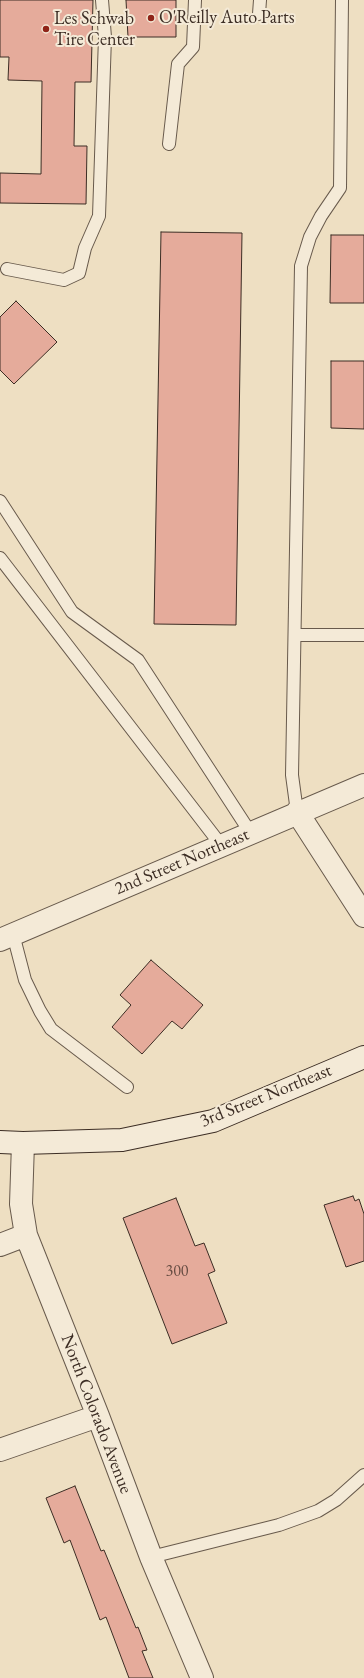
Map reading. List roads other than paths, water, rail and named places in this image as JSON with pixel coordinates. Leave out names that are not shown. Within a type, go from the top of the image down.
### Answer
[{"type":"street","name":"2nd Street Northeast","points":[[6,937],[297,812],[364,785]]},
{"type":"street","points":[[297,812],[364,916]]},
{"type":"street","name":"3rd Street Northeast","points":[[0,1142],[23,1143],[122,1140],[213,1121],[364,1057]]},
{"type":"street","name":"North Colorado Avenue","points":[[23,1143],[21,1204],[26,1235],[98,1416],[151,1557],[202,1678]]},
{"type":"street","points":[[0,1245],[26,1235]]},
{"type":"street","points":[[0,1450],[98,1416]]},
{"type":"lane","points":[[7,269],[64,280],[79,273],[85,248],[99,216],[105,37],[102,0]]},
{"type":"lane","points":[[169,144],[178,64],[193,47],[195,0]]},
{"type":"lane","points":[[259,14],[260,0]]},
{"type":"lane","points":[[297,812],[292,775],[301,266],[310,237],[321,216],[340,188],[342,0]]},
{"type":"lane","points":[[0,501],[72,612],[138,660],[250,832]]},
{"type":"lane","points":[[0,558],[221,845]]},
{"type":"lane","points":[[295,635],[364,635]]},
{"type":"lane","points":[[6,937],[40,1011],[51,1029],[127,1087]]},
{"type":"lane","points":[[151,1557],[279,1525],[318,1511],[336,1500],[364,1475]]},
{"type":"place","name":"O'Reilly Auto Parts","points":[[151,18]]},
{"type":"place","name":"Les Schwab Tire Center","points":[[46,29]]}]
